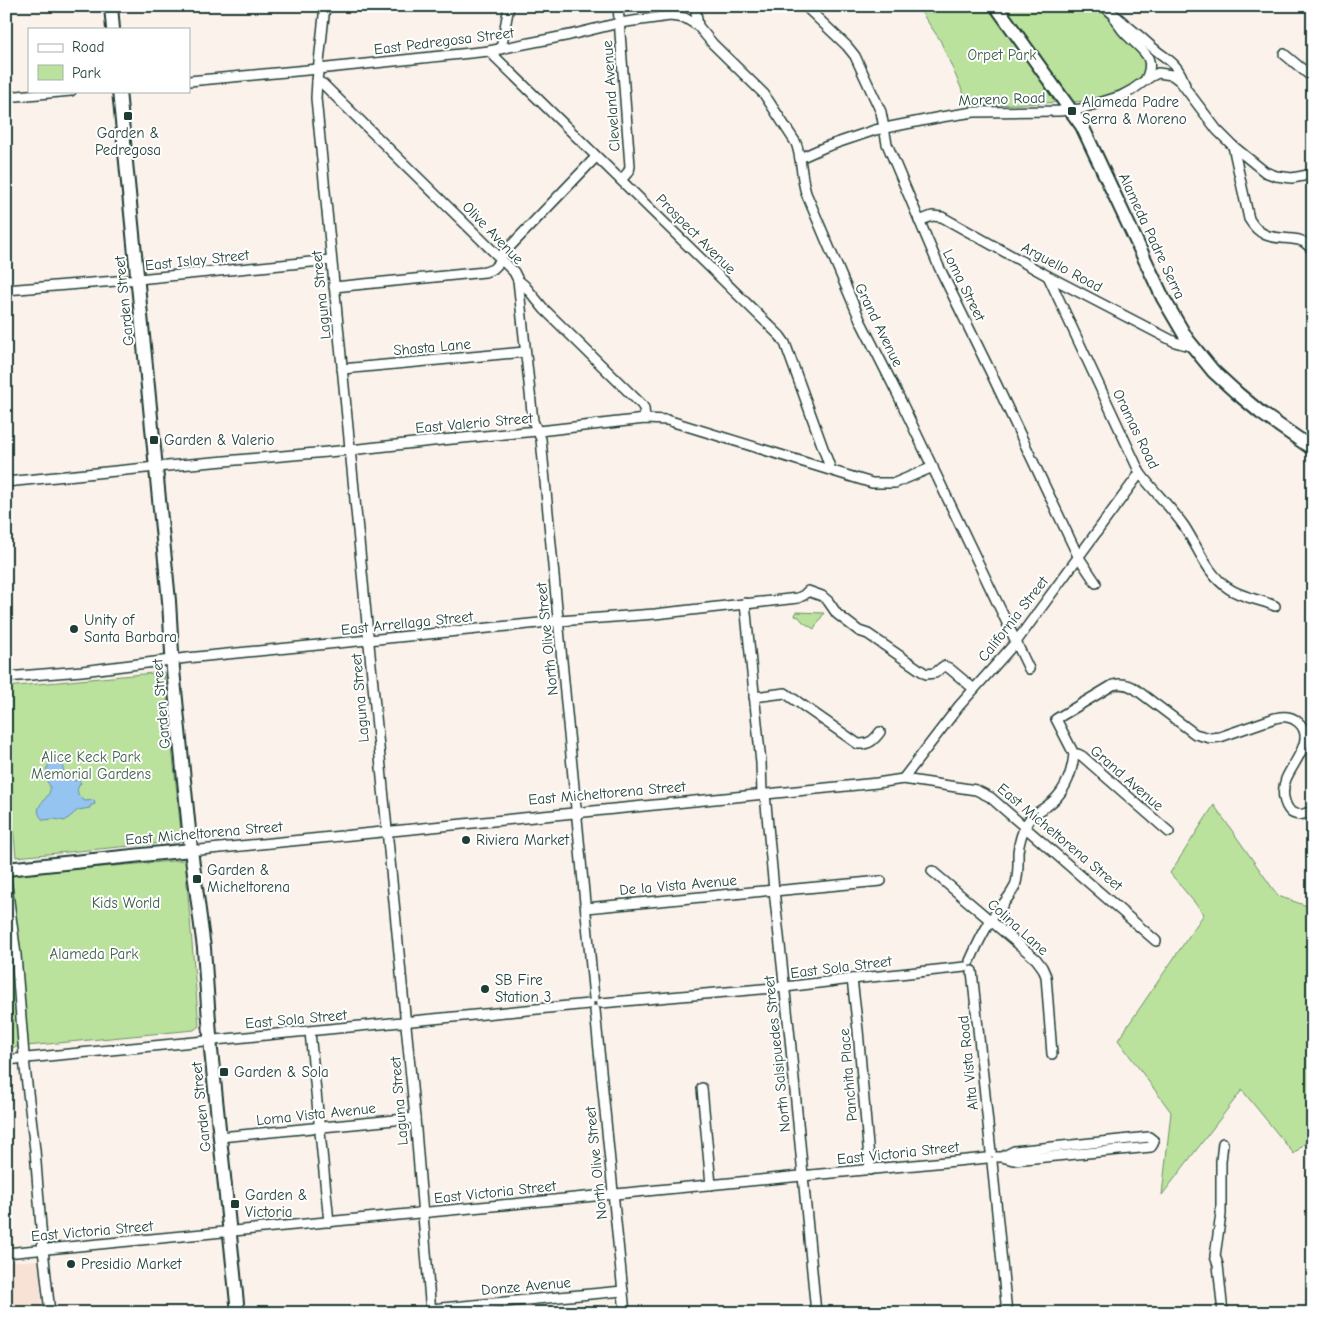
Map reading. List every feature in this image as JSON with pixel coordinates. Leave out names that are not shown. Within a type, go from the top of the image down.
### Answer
[{"type":"street","points":[[111,6],[113,28]]},
{"type":"street","points":[[317,81],[326,6]]},
{"type":"street","points":[[501,49],[503,6]]},
{"type":"street","points":[[501,49],[509,6]]},
{"type":"street","name":"Cleveland Avenue","points":[[618,6],[630,166],[629,171],[621,180]]},
{"type":"street","points":[[696,6],[698,26]]},
{"type":"street","name":"Loma Street","points":[[804,6],[853,53],[881,112],[887,144],[939,267],[1078,556],[1096,583]]},
{"type":"street","name":"Alameda Padre Serra","points":[[996,6],[1082,126],[1167,306],[1193,347],[1221,379],[1241,397],[1313,449]]},
{"type":"street","points":[[1104,6],[1126,34],[1148,57],[1150,68],[1146,79]]},
{"type":"street","points":[[1112,15],[1174,64],[1180,72],[1186,88]]},
{"type":"street","name":"East Pedregosa Street","points":[[190,81],[488,51],[619,23],[670,16],[685,18],[698,26]]},
{"type":"street","name":"Grand Avenue","points":[[698,26],[713,44],[767,98],[796,143],[806,193],[857,314],[1029,669]]},
{"type":"street","name":"Prospect Avenue","points":[[488,51],[780,336],[831,470]]},
{"type":"street","points":[[1284,54],[1313,78]]},
{"type":"street","points":[[1146,79],[1158,73],[1168,74],[1178,80],[1211,123],[1233,146],[1258,167],[1276,176],[1292,178],[1313,173]]},
{"type":"street","name":"Moreno Road","points":[[800,158],[825,147],[884,128],[974,112],[1080,109],[1121,96],[1146,79]]},
{"type":"street","name":"Olive Avenue","points":[[317,81],[323,84],[501,258],[544,309],[641,404],[644,408],[646,419]]},
{"type":"street","name":"Laguna Street","points":[[317,81],[316,98],[331,260],[415,1118],[431,1311]]},
{"type":"street","points":[[6,97],[60,92]]},
{"type":"street","name":"Garden Street","points":[[119,92],[169,601],[191,850],[204,948],[210,1041],[238,1313]]},
{"type":"street","points":[[1233,146],[1249,219],[1255,228],[1269,237],[1300,240],[1313,250]]},
{"type":"street","points":[[334,287],[485,272],[493,269],[501,258],[596,157]]},
{"type":"street","name":"Arguello Road","points":[[919,221],[932,216],[942,217],[1048,276],[1177,344],[1193,347]]},
{"type":"street","name":"East Islay Street","points":[[6,290],[331,260]]},
{"type":"street","name":"Oramas Road","points":[[1048,276],[1140,473],[1184,526],[1219,581],[1234,592],[1275,606]]},
{"type":"street","name":"North Olive Street","points":[[518,280],[533,422],[541,440],[626,1313]]},
{"type":"street","name":"Shasta Lane","points":[[342,369],[525,352]]},
{"type":"street","name":"East Valerio Street","points":[[6,482],[350,450],[646,419],[666,420],[872,482],[895,483],[932,467]]},
{"type":"street","name":"California Street","points":[[903,779],[974,689],[1016,642],[1140,473]]},
{"type":"street","name":"East Arrellaga Street","points":[[6,677],[559,621],[655,614],[798,598],[808,591],[822,596],[837,614],[859,631],[868,634],[926,674],[935,673],[944,666],[974,689]]},
{"type":"street","name":"North Salsipuedes Street","points":[[745,603],[763,794],[785,987],[816,1313]]},
{"type":"street","name":"Grand Avenue","points":[[1168,832],[1082,756],[1074,754],[1056,719],[1113,685],[1122,684],[1134,688],[1195,734],[1205,737],[1220,737],[1276,718],[1294,719],[1304,732],[1305,741],[1286,780],[1285,803],[1290,811],[1297,815],[1313,811]]},
{"type":"street","points":[[754,697],[784,693],[858,744],[870,743],[880,732]]},
{"type":"street","points":[[969,967],[991,920],[1009,897],[1015,885],[1018,876],[1019,845],[1025,827],[1031,817],[1051,803],[1064,787],[1070,777],[1074,754]]},
{"type":"street","name":"East Micheltorena Street","points":[[6,869],[702,801],[903,779],[976,790],[990,797],[1156,941]]},
{"type":"street","name":"Colina Lane","points":[[932,870],[1036,959],[1044,972],[1048,996],[1052,1054]]},
{"type":"street","points":[[6,878],[16,955],[24,1058],[35,1150],[50,1313]]},
{"type":"street","name":"De la Vista Avenue","points":[[586,908],[881,882]]},
{"type":"street","name":"East Sola Street","points":[[6,1060],[785,987],[969,967]]},
{"type":"street","name":"Alta Vista Road","points":[[969,967],[994,1157],[1008,1313]]},
{"type":"street","name":"Panchita Place","points":[[852,979],[870,1170]]},
{"type":"street","points":[[310,1032],[329,1222]]},
{"type":"street","points":[[702,1088],[711,1184]]},
{"type":"street","name":"Loma Vista Avenue","points":[[220,1137],[415,1118]]},
{"type":"street","name":"East Victoria Street","points":[[6,1253],[870,1170],[994,1157],[1014,1151],[1149,1138],[1154,1141],[1151,1146],[1013,1160],[994,1157]]},
{"type":"street","points":[[1223,1143],[1220,1161],[1221,1214],[1215,1256],[1218,1264],[1223,1313]]},
{"type":"street","name":"Donze Avenue","points":[[431,1311],[623,1290]]},
{"type":"shaded area","points":[[39,1260],[42,1313],[6,1313],[6,1262]]},
{"type":"green space","name":"Orpet Park","points":[[917,6],[1098,6],[1123,37],[1140,53],[1146,62],[1144,72],[1134,84],[1090,101],[969,106],[940,40]]},
{"type":"green space","points":[[796,612],[824,613],[814,629],[795,616]]},
{"type":"green space","name":"Alice Keck Park Memorial Gardens","points":[[164,672],[182,841],[16,857],[6,755],[6,687]]},
{"type":"green space","points":[[1214,805],[1278,896],[1313,908],[1313,1135],[1294,1154],[1242,1090],[1162,1195],[1171,1112],[1118,1040],[1204,914],[1170,873]]},
{"type":"green space","name":"Alameda Park","points":[[185,860],[199,1026],[194,1030],[6,1048],[6,875]]},
{"type":"water","points":[[56,755],[63,756],[62,765],[66,775],[72,780],[76,781],[78,779],[81,783],[78,790],[80,797],[85,801],[94,800],[95,804],[90,806],[90,808],[78,810],[65,821],[43,820],[38,811],[49,794],[50,787],[46,779],[46,772],[50,762]]},
{"type":"place","name":"Alameda Padre Serra & Moreno","points":[[1072,111]]},
{"type":"place","name":"Garden & Pedregosa","points":[[128,116]]},
{"type":"place","name":"Garden & Valerio","points":[[154,440]]},
{"type":"place","name":"Unity of Santa Barbara","points":[[74,629]]},
{"type":"place","name":"Riviera Market","points":[[466,840]]},
{"type":"place","name":"Garden & Micheltorena","points":[[197,879]]},
{"type":"place","name":"SB Fire Station 3","points":[[485,989]]},
{"type":"place","name":"Garden & Sola","points":[[224,1072]]},
{"type":"place","name":"Garden & Victoria","points":[[235,1204]]},
{"type":"place","name":"Presidio Market","points":[[71,1264]]},
{"type":"park label","name":"Kids World","points":[[126,903]]}]
